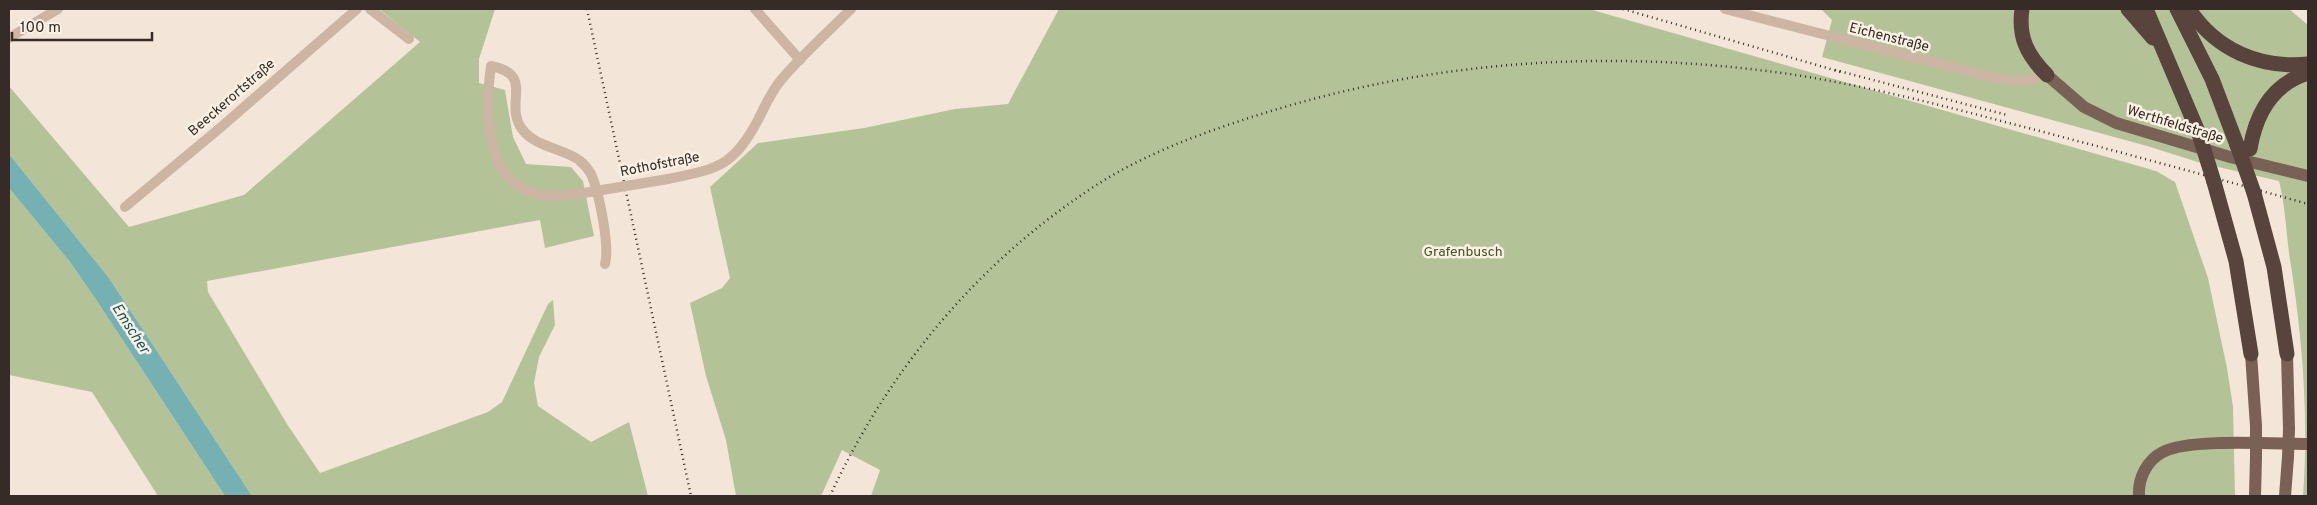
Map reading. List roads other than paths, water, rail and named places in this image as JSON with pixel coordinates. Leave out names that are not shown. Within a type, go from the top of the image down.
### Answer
[{"type":"highway","points":[[2022,9],[2020,24],[2023,42],[2032,60],[2047,75]]},
{"type":"highway","points":[[2030,9],[2026,25],[2028,41],[2047,75]]},
{"type":"highway","points":[[2128,9],[2167,55]]},
{"type":"highway","points":[[2146,9],[2199,134],[2214,182],[2236,261],[2251,354]]},
{"type":"highway","points":[[2177,9],[2244,147],[2274,267],[2287,354]]},
{"type":"highway","points":[[2189,9],[2207,32],[2239,53],[2267,63],[2308,64]]},
{"type":"highway","points":[[2244,147],[2255,122],[2268,100],[2284,85],[2308,73]]},
{"type":"main road","name":"Werthfeldstraße","points":[[2047,75],[2084,106],[2126,126],[2230,157],[2308,176]]},
{"type":"main road","points":[[2251,354],[2256,426],[2255,496]]},
{"type":"main road","points":[[2285,496],[2289,429],[2287,354]]},
{"type":"main road","points":[[2139,496],[2140,484],[2146,469],[2156,457],[2169,449],[2193,445],[2308,444]]},
{"type":"street","points":[[9,38],[58,9]]},
{"type":"street","name":"Beeckerortstraße","points":[[125,207],[220,128],[357,9]]},
{"type":"street","points":[[370,9],[410,39]]},
{"type":"street","points":[[755,9],[800,60]]},
{"type":"street","name":"Rothofstraße","points":[[605,264],[607,251],[605,232],[590,172],[578,159],[534,139],[524,131],[517,119],[514,76],[507,70],[491,66],[487,92],[488,122],[494,149],[504,172],[516,184],[534,194],[555,196],[578,194],[668,179],[711,169],[732,158],[746,142],[774,89],[851,9]]},
{"type":"street","name":"Eichenstraße","points":[[1725,9],[1999,79],[2025,81],[2047,75]]},
{"type":"water","name":"Emscher","points":[[9,154],[109,278],[252,496],[225,496],[70,262],[9,188]]},
{"type":"railway","points":[[587,9],[691,496]]},
{"type":"railway","points":[[1623,9],[1841,72]]},
{"type":"railway","points":[[830,496],[854,448],[881,402],[945,317],[981,278],[1020,242],[1062,209],[1123,169],[1196,137],[1252,117],[1318,98],[1384,83],[1451,71],[1518,64],[1585,61],[1721,66],[1789,74],[1872,89],[1955,109],[2308,204]]},
{"type":"railway","points":[[1835,70],[2007,115]]},
{"type":"park label","name":"Grafenbusch","points":[[1463,252]]}]
